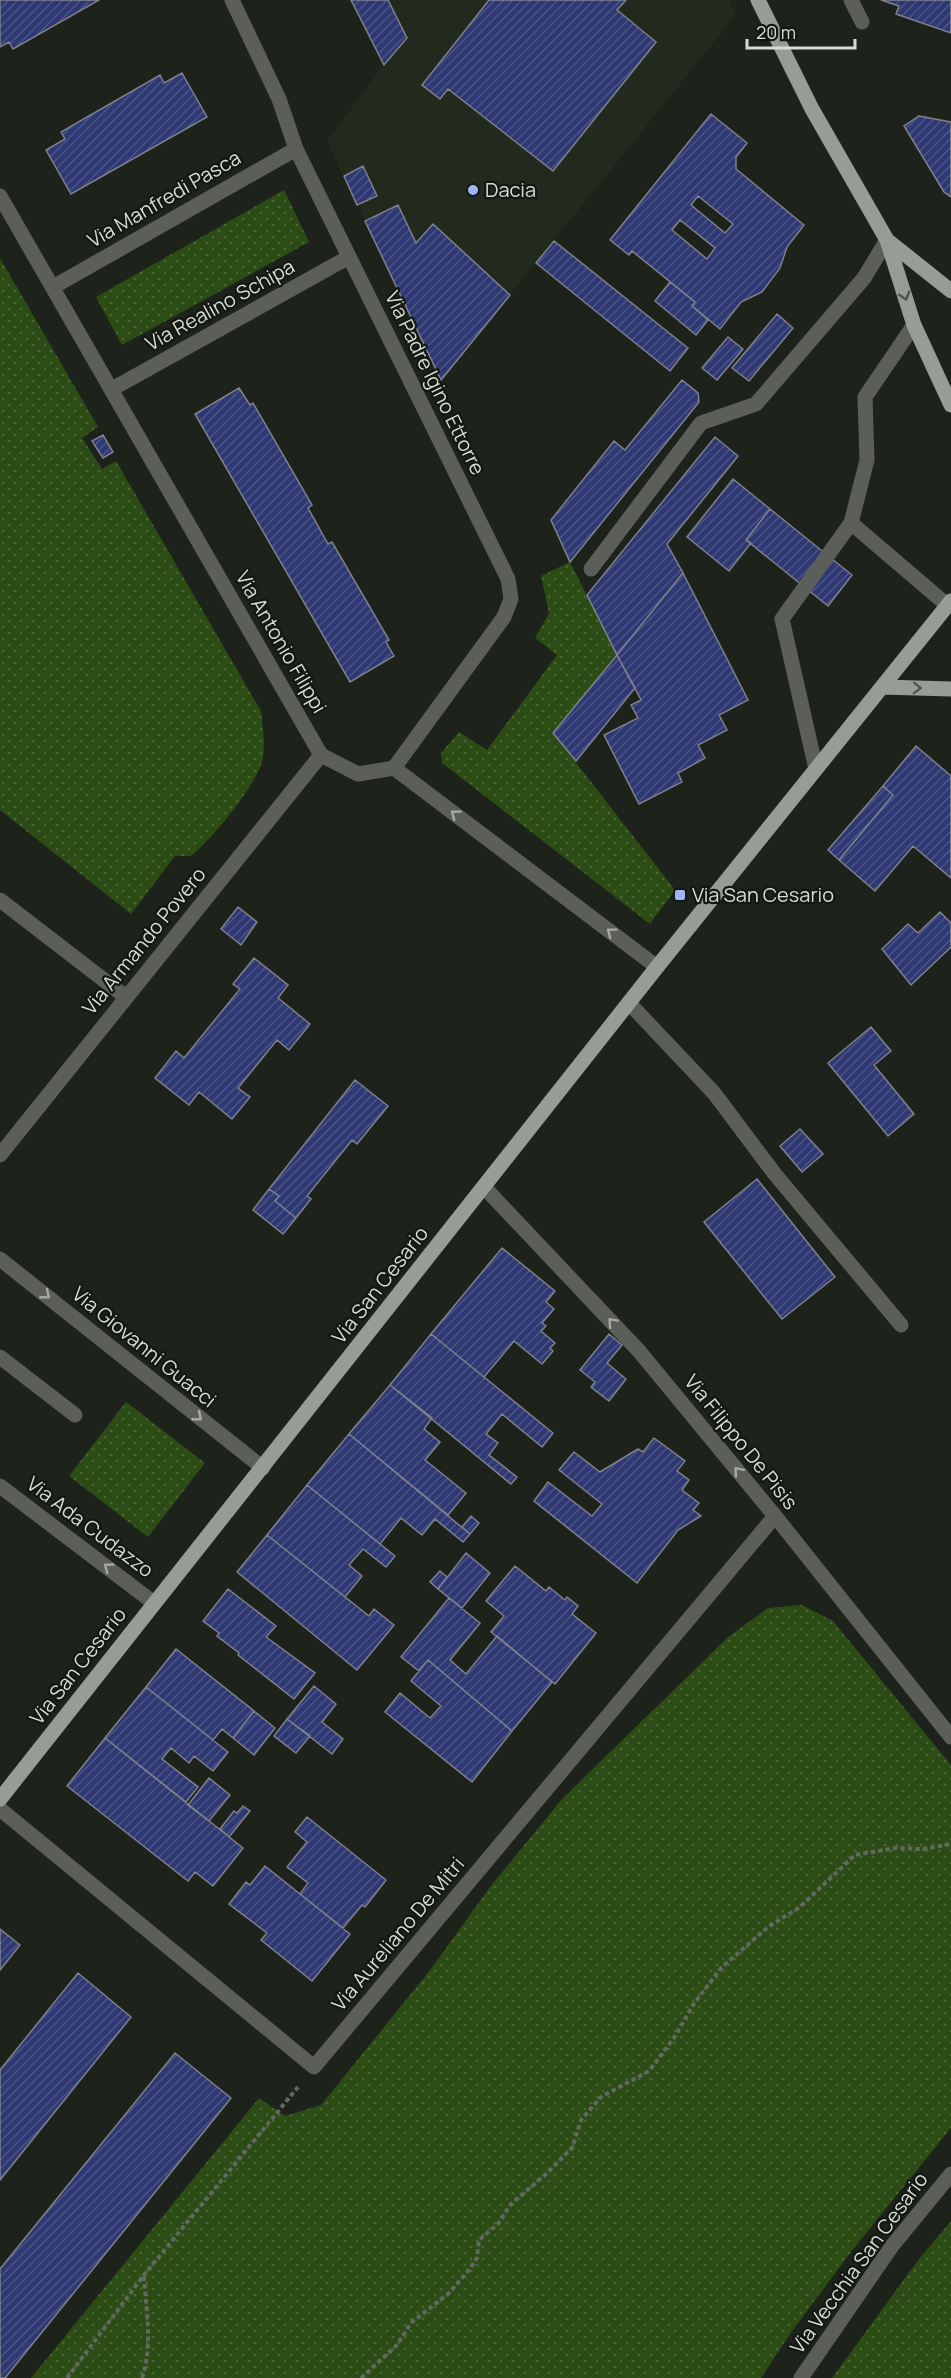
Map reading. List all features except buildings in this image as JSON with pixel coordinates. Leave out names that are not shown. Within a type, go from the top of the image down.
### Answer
[{"type":"main road","points":[[758,0],[812,109],[887,240],[914,325],[951,405]]},
{"type":"main road","points":[[887,240],[951,291]]},
{"type":"main road","name":"Via San Cesario","points":[[3,1790],[262,1468],[657,967],[949,603]]},
{"type":"main road","points":[[882,687],[951,689]]},
{"type":"street","name":"Via Padre Igino Ettorre","points":[[232,0],[279,99],[296,149],[508,579],[511,599],[504,617],[394,768]]},
{"type":"street","points":[[851,0],[861,22]]},
{"type":"street","name":"Via Manfredi Pasca","points":[[53,287],[296,149]]},
{"type":"street","name":"Via Antonio Filippi","points":[[0,196],[321,755]]},
{"type":"street","points":[[591,569],[701,423],[756,404],[864,278],[887,240]]},
{"type":"street","name":"Via Realino Schipa","points":[[112,389],[349,257]]},
{"type":"street","points":[[816,769],[782,619],[851,524],[867,460],[865,397],[914,325]]},
{"type":"street","points":[[851,524],[949,603]]},
{"type":"street","points":[[321,755],[358,774],[394,768],[657,967]]},
{"type":"street","name":"Via Armando Povero","points":[[0,1155],[321,755]]},
{"type":"street","points":[[0,900],[126,997]]},
{"type":"street","points":[[629,1003],[714,1093],[774,1173],[901,1325]]},
{"type":"street","name":"Via Filippo De Pisis","points":[[484,1187],[639,1351],[775,1516],[951,1737]]},
{"type":"street","name":"Via Giovanni Guacci","points":[[0,1258],[262,1468]]},
{"type":"street","points":[[0,1357],[75,1415]]},
{"type":"street","name":"Via Ada Cudazzo","points":[[0,1486],[154,1603]]},
{"type":"street","name":"Via Aureliano De Mitri","points":[[314,2067],[775,1516]]},
{"type":"street","points":[[0,1809],[314,2067]]},
{"type":"street","name":"Via Vecchia San Cesario","points":[[801,2378],[892,2246],[951,2174]]},
{"type":"path","points":[[361,2378],[397,2344],[411,2323],[449,2293],[468,2271],[477,2258],[479,2240],[498,2224],[511,2204],[572,2148],[581,2120],[602,2097],[649,2071],[721,1968],[768,1927],[800,1907],[855,1856],[895,1848],[922,1849],[951,1844]]},
{"type":"path","points":[[67,2378],[144,2275],[314,2067]]},
{"type":"path","points":[[142,2378],[148,2360],[144,2275]]},
{"type":"shaded area","name":"Dacia","points":[[351,0],[729,0],[736,15],[441,380],[327,141],[383,65]]},
{"type":"green space","points":[[284,190],[309,242],[122,345],[96,297]]},
{"type":"green space","points":[[0,258],[98,427],[82,438],[102,469],[116,461],[261,711],[263,758],[253,782],[222,824],[200,848],[191,856],[175,856],[131,914],[0,810]]},
{"type":"green space","points":[[570,562],[617,655],[553,733],[675,890],[650,924],[442,763],[441,753],[459,732],[487,750],[557,655],[535,638],[549,613],[541,576]]},
{"type":"green space","points":[[126,1402],[205,1463],[148,1537],[69,1476]]},
{"type":"green space","points":[[802,1605],[833,1621],[951,1765],[951,2128],[854,2248],[792,2331],[761,2378],[31,2378],[259,2098],[285,2116],[321,2105],[431,1969],[490,1887],[562,1799],[728,1637],[768,1608]]},
{"type":"green space","points":[[951,2221],[951,2378],[832,2378],[919,2259]]},
{"type":"place","name":"Dacia","points":[[473,190]]},
{"type":"place","name":"Via San Cesario","points":[[680,895]]}]
